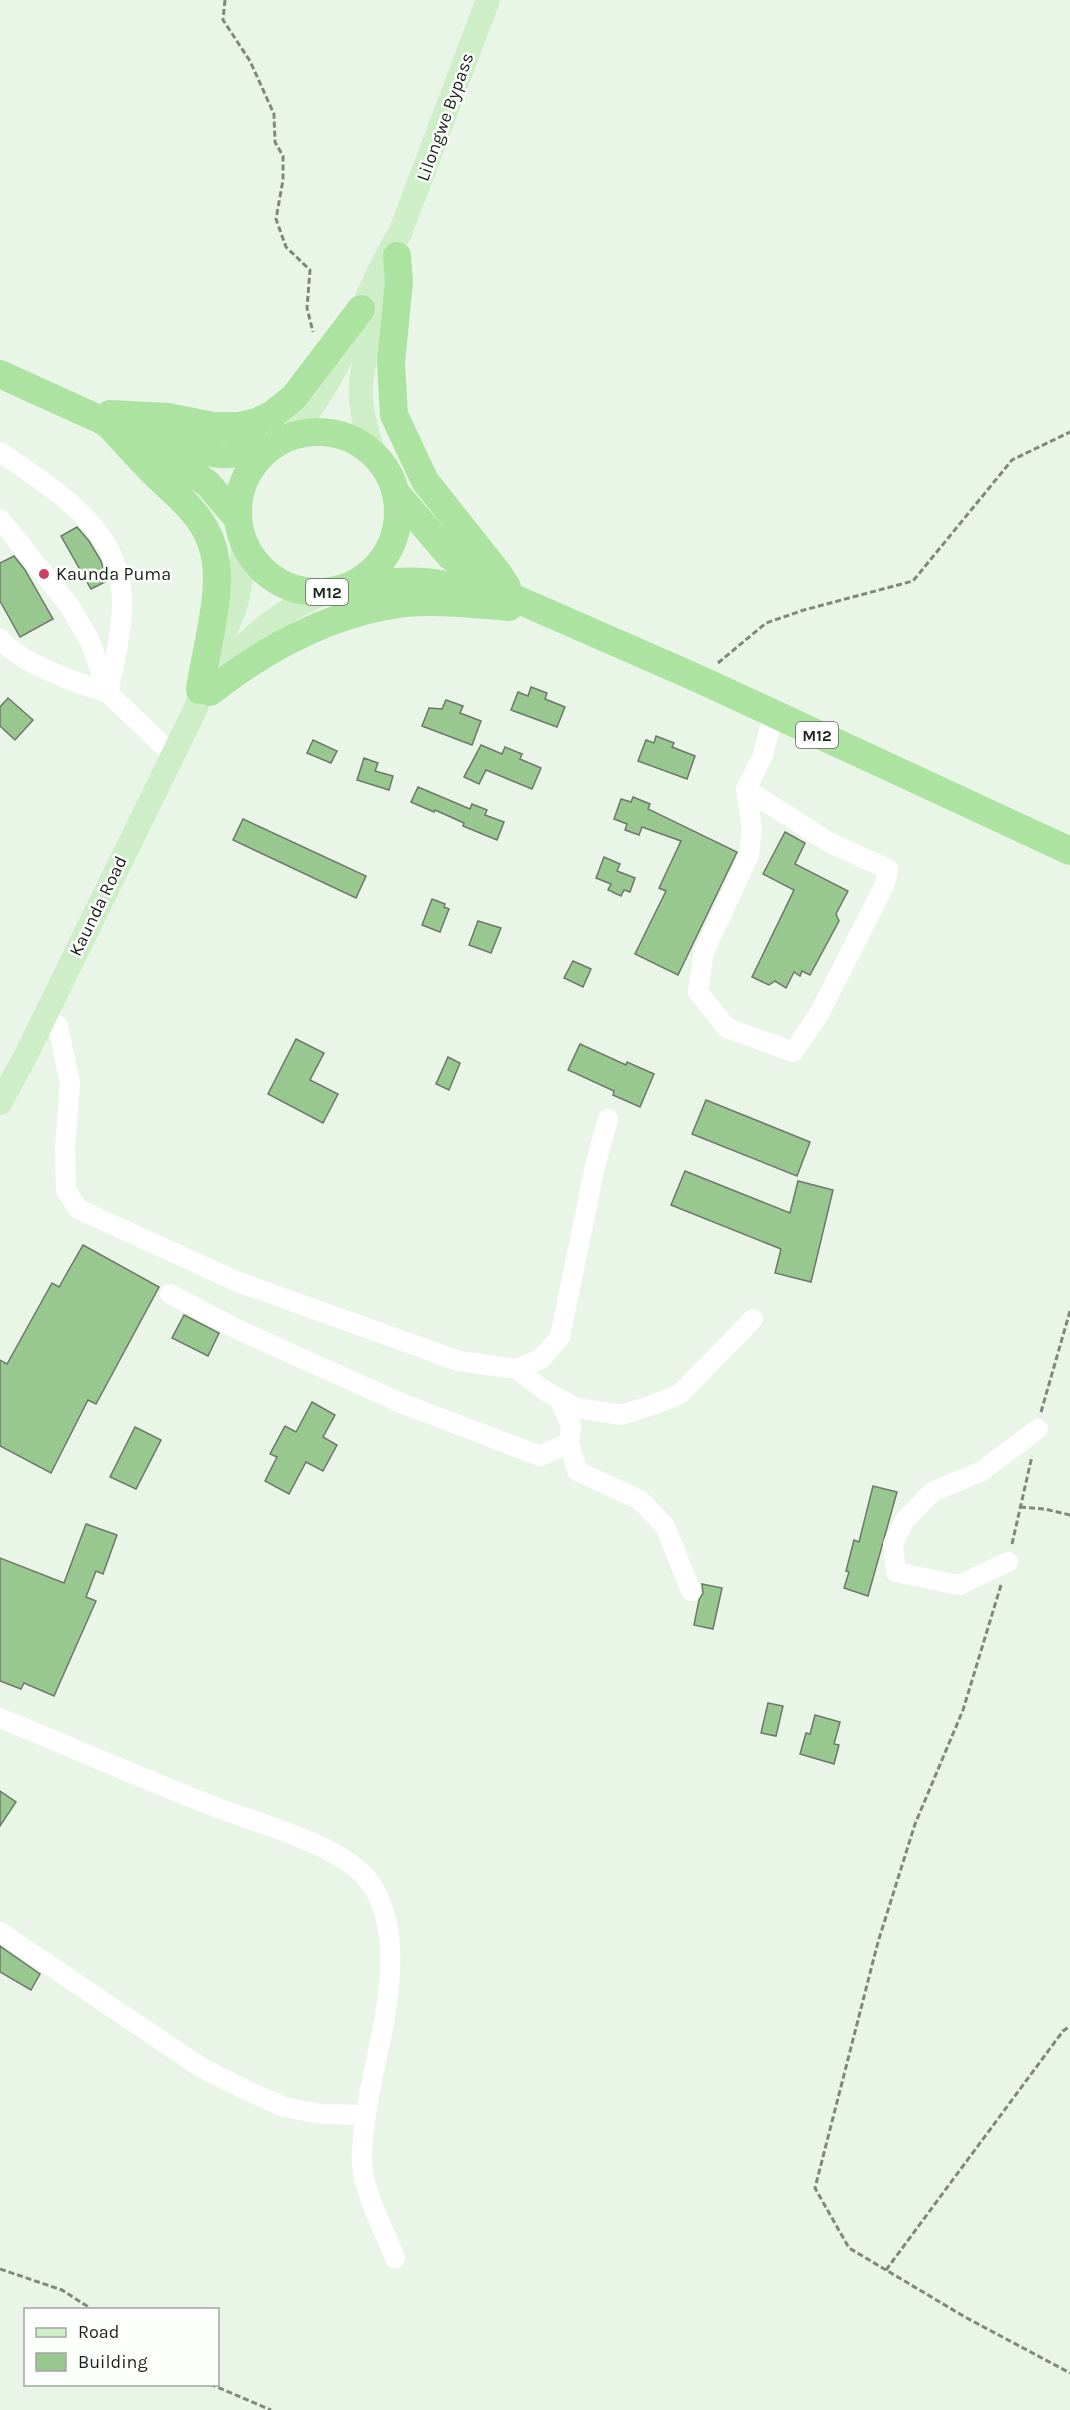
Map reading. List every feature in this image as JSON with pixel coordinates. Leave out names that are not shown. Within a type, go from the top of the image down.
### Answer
[{"type":"highway","points":[[202,697],[235,672],[287,641],[344,616],[414,603],[511,603],[498,573],[425,481],[394,415],[391,363],[399,282],[398,245]]},
{"type":"highway","points":[[106,419],[142,414],[213,426],[240,426],[257,422],[273,414],[294,397],[362,309]]},
{"type":"highway","name":"M12","points":[[0,374],[106,419],[218,454],[238,453],[279,443],[310,432],[332,433],[354,440],[373,453],[388,472],[397,494],[399,521],[391,548],[375,570],[352,585]]},
{"type":"highway","points":[[106,419],[156,475],[194,510],[210,537],[216,563],[216,587],[202,697]]},
{"type":"highway","name":"M12","points":[[106,419],[201,479],[240,530],[255,563],[274,580],[298,590],[324,593],[352,585],[396,582],[436,583],[563,618],[942,790],[1070,851]]},
{"type":"highway","points":[[240,530],[240,492],[251,467],[279,443]]},
{"type":"highway","name":"M12","points":[[397,494],[450,556],[511,603]]},
{"type":"main road","name":"Lilongwe Bypass","points":[[373,453],[364,417],[361,385],[366,356],[398,245],[488,0]]},
{"type":"main road","name":"Lilongwe Bypass","points":[[279,443],[307,415],[323,390],[344,351],[386,255],[398,245]]},
{"type":"main road","name":"Kaunda Road","points":[[0,1103],[202,697],[236,600],[242,565],[240,530]]},
{"type":"main road","name":"Kaunda Road","points":[[202,697],[228,662],[267,623],[284,611],[324,593]]},
{"type":"street","points":[[0,452],[73,504],[102,534],[118,569],[123,604],[119,641],[108,693]]},
{"type":"street","points":[[0,519],[69,605],[90,641],[108,693]]},
{"type":"street","points":[[0,639],[32,662],[66,679],[108,693],[174,755]]},
{"type":"street","points":[[746,789],[830,843],[888,869],[885,884],[819,1014],[793,1052],[727,1028],[698,992],[704,952],[749,855],[752,829],[746,789],[763,755],[773,715]]},
{"type":"street","points":[[45,1014],[58,1026],[70,1083],[65,1147],[66,1190],[78,1209],[238,1282],[459,1361],[517,1369],[545,1391],[577,1408],[621,1415],[680,1394],[753,1319]]},
{"type":"street","points":[[517,1369],[541,1359],[560,1337],[595,1166],[608,1119]]},
{"type":"street","points":[[170,1294],[241,1332],[401,1403],[577,1471],[640,1500],[665,1526],[692,1591]]},
{"type":"street","points":[[559,1399],[571,1426],[569,1443],[577,1471]]},
{"type":"street","points":[[1008,1562],[959,1585],[896,1572],[893,1544],[905,1520],[932,1492],[980,1472],[1038,1429]]},
{"type":"street","points":[[540,1456],[569,1443]]},
{"type":"street","points":[[0,1718],[208,1804],[316,1845],[354,1865],[370,1882],[381,1903],[389,1935],[390,1964],[385,2015],[365,2115],[361,2162],[366,2182],[395,2258]]},
{"type":"street","points":[[0,1932],[202,2068],[284,2107],[321,2114],[365,2115]]},
{"type":"path","points":[[225,0],[223,20],[250,61],[274,114],[275,142],[284,156],[284,180],[276,219],[286,247],[310,270],[307,308],[318,348],[326,355]]},
{"type":"path","points":[[699,679],[766,623],[804,610],[913,581],[1012,460],[1070,432]]},
{"type":"path","points":[[1020,1508],[1045,1509],[1070,1515]]},
{"type":"path","points":[[915,1824],[878,1942],[815,2188],[849,2248],[966,2317],[1070,2373]]},
{"type":"path","points":[[886,2270],[1063,2031],[1070,2026]]},
{"type":"path","points":[[0,2269],[62,2290],[90,2308]]},
{"type":"path","points":[[212,2386],[271,2410]]},
{"type":"building","points":[[77,527],[101,561],[107,581],[91,589],[61,536]]},
{"type":"building","points":[[14,556],[25,570],[53,619],[20,637],[0,601],[0,563]]},
{"type":"building","points":[[531,687],[547,693],[545,699],[565,707],[557,727],[511,710],[518,692],[528,696]]},
{"type":"building","points":[[8,698],[33,720],[15,740],[0,726],[0,707]]},
{"type":"building","points":[[446,700],[463,706],[460,713],[481,721],[472,745],[422,726],[429,708],[442,709]]},
{"type":"building","points":[[656,736],[674,743],[672,747],[695,756],[687,779],[638,761],[646,740],[654,743]]},
{"type":"building","points":[[313,740],[337,751],[331,763],[307,753]]},
{"type":"building","points":[[481,745],[502,754],[505,747],[522,754],[520,759],[541,768],[532,789],[486,770],[479,784],[464,777]]},
{"type":"building","points":[[364,758],[378,763],[375,771],[393,776],[389,790],[357,780]]},
{"type":"building","points":[[418,787],[470,809],[472,804],[487,810],[485,815],[504,822],[497,840],[463,826],[464,823],[435,810],[434,812],[411,802]]},
{"type":"building","points":[[633,797],[650,804],[648,809],[737,852],[678,975],[635,954],[666,891],[659,888],[681,841],[642,827],[639,835],[625,830],[627,824],[614,819],[621,799],[631,802]]},
{"type":"building","points":[[243,819],[366,876],[356,898],[233,840]]},
{"type":"building","points":[[785,832],[805,843],[795,864],[848,891],[836,914],[839,921],[810,975],[802,971],[800,976],[794,972],[786,988],[775,981],[769,985],[752,977],[794,890],[763,874]]},
{"type":"building","points":[[604,857],[620,864],[617,871],[635,878],[630,892],[624,890],[621,896],[608,890],[611,884],[596,878]]},
{"type":"building","points":[[432,899],[445,904],[444,907],[449,909],[440,932],[422,925]]},
{"type":"building","points":[[478,921],[501,928],[491,953],[469,945]]},
{"type":"building","points":[[573,961],[591,969],[583,987],[564,978]]},
{"type":"building","points":[[296,1039],[324,1053],[310,1080],[338,1094],[323,1123],[268,1094]]},
{"type":"building","points":[[580,1044],[626,1065],[627,1062],[654,1074],[640,1107],[613,1095],[614,1091],[568,1070]]},
{"type":"building","points":[[448,1057],[460,1063],[449,1090],[436,1084]]},
{"type":"building","points":[[706,1100],[810,1142],[797,1176],[692,1134]]},
{"type":"building","points":[[685,1171],[790,1213],[798,1181],[833,1190],[811,1282],[775,1273],[781,1249],[671,1205]]},
{"type":"building","points":[[83,1245],[159,1287],[96,1404],[88,1400],[51,1473],[0,1446],[0,1360],[7,1364],[52,1283],[59,1287]]},
{"type":"building","points":[[184,1315],[219,1333],[208,1356],[172,1338]]},
{"type":"building","points":[[312,1402],[335,1415],[323,1437],[337,1445],[323,1471],[306,1462],[289,1494],[265,1481],[277,1457],[270,1454],[285,1426],[296,1432]]},
{"type":"building","points":[[135,1427],[161,1440],[136,1489],[110,1477]]},
{"type":"building","points":[[873,1486],[897,1492],[868,1596],[844,1588],[854,1540],[859,1542]]},
{"type":"building","points":[[86,1524],[117,1535],[103,1574],[96,1571],[86,1597],[96,1601],[54,1696],[24,1683],[21,1689],[0,1681],[0,1558],[64,1583]]},
{"type":"building","points":[[702,1584],[722,1588],[713,1629],[694,1625],[699,1600],[703,1593]]},
{"type":"building","points":[[768,1703],[783,1706],[776,1736],[761,1733]]},
{"type":"building","points":[[815,1715],[840,1722],[834,1744],[839,1745],[834,1764],[800,1754],[806,1733],[810,1734]]},
{"type":"building","points":[[0,1791],[16,1802],[0,1826]]},
{"type":"building","points":[[0,1946],[40,1974],[31,1990],[0,1972]]},
{"type":"place","name":"Kaunda Puma","points":[[44,574]]}]
